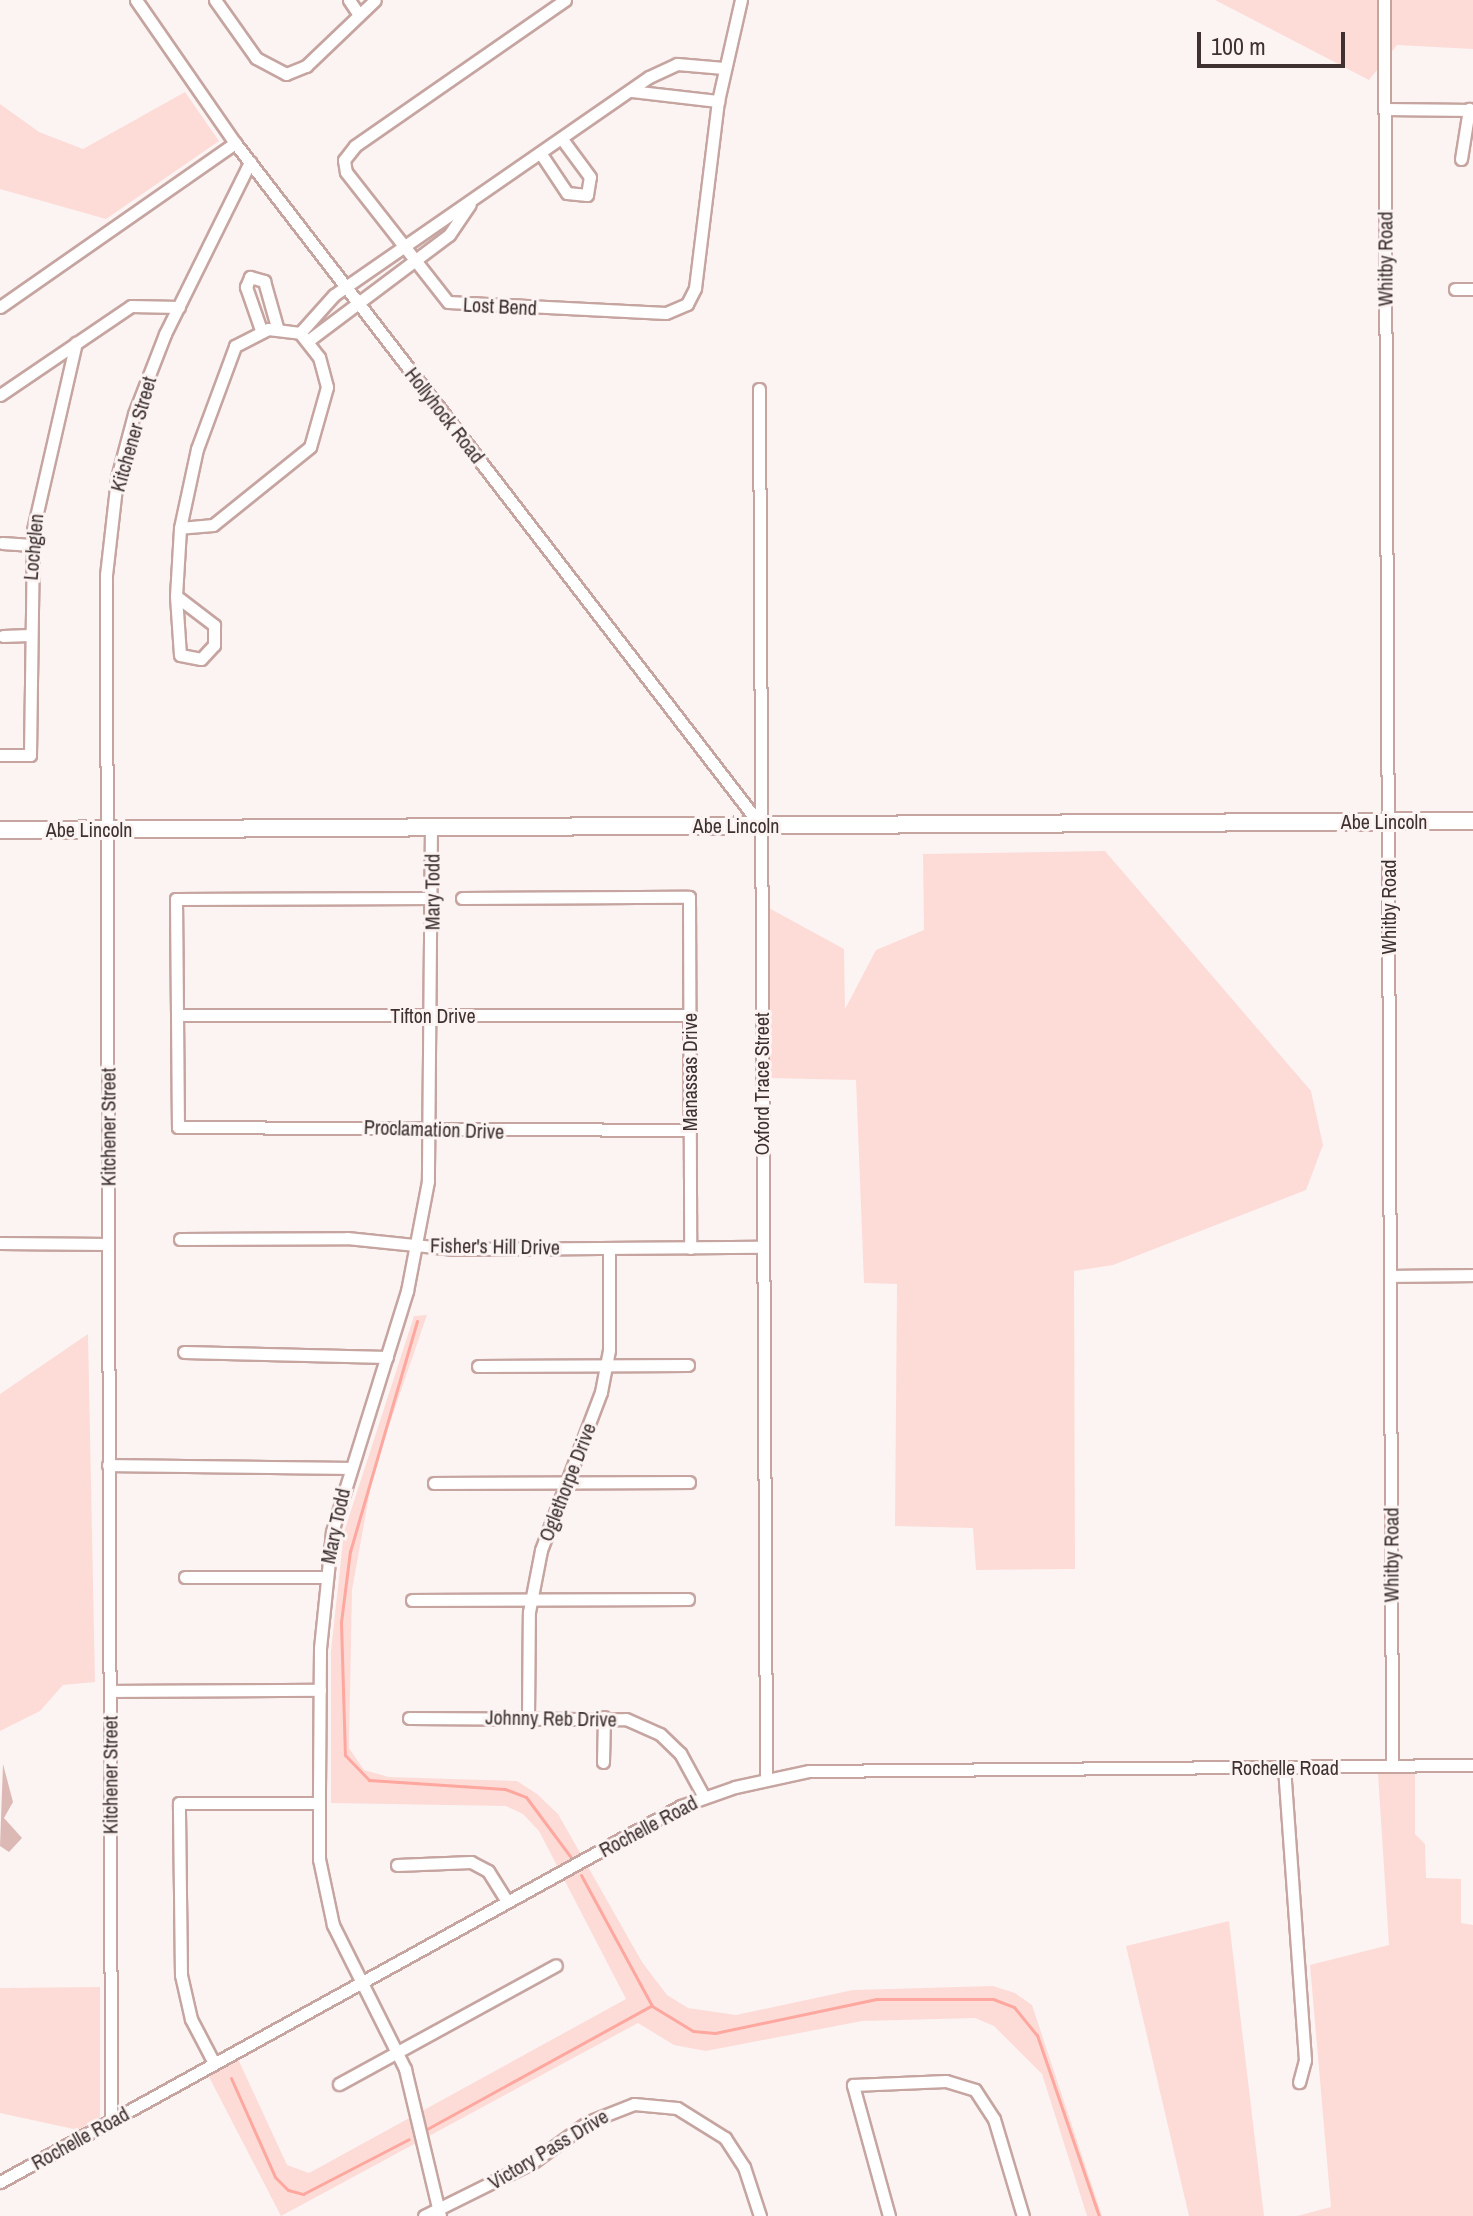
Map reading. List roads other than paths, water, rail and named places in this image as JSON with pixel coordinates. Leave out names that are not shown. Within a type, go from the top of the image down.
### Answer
[{"type":"street","name":"Hollyhock Road","points":[[136,0],[235,143],[760,825]]},
{"type":"street","points":[[215,0],[256,58],[286,74],[306,66],[357,12],[375,0]]},
{"type":"street","points":[[349,0],[357,12]]},
{"type":"street","name":"Lost Bend","points":[[565,0],[355,146],[344,160],[346,172],[439,295],[461,306],[666,313],[681,308],[695,288],[718,101]]},
{"type":"street","points":[[630,92],[718,101],[741,0]]},
{"type":"street","name":"Whitby Road","points":[[1384,0],[1392,1766]]},
{"type":"street","points":[[304,337],[316,314],[347,288],[630,92],[677,64],[724,68]]},
{"type":"street","points":[[1385,109],[1471,110],[1461,159]]},
{"type":"street","points":[[541,154],[567,193],[587,195],[590,177],[562,139]]},
{"type":"street","points":[[0,307],[235,143]]},
{"type":"street","name":"Kitchener Street","points":[[111,2120],[104,606],[117,478],[134,414],[179,307],[250,162]]},
{"type":"street","points":[[176,596],[214,625],[214,645],[201,659],[180,655],[176,596],[180,528],[227,360],[235,346],[261,330],[277,327],[304,337],[327,327],[457,228],[470,204]]},
{"type":"street","points":[[261,330],[252,304],[250,277],[264,281],[277,327]]},
{"type":"street","points":[[1455,289],[1473,289]]},
{"type":"street","points":[[252,304],[270,299]]},
{"type":"street","points":[[0,395],[131,306],[179,307]]},
{"type":"street","points":[[316,314],[327,327]]},
{"type":"street","points":[[180,528],[213,525],[310,447],[327,387],[304,337]]},
{"type":"street","name":"Lochglen","points":[[0,755],[30,755],[32,545],[40,482],[76,343]]},
{"type":"street","name":"Oxford Trace Street","points":[[759,389],[766,1779]]},
{"type":"street","points":[[2,543],[32,545]]},
{"type":"street","points":[[3,636],[29,635]]},
{"type":"street","name":"Abe Lincoln","points":[[0,830],[1473,821]]},
{"type":"street","name":"Mary Todd","points":[[431,825],[432,1130],[417,1244],[387,1357],[348,1468],[325,1577],[319,1803],[324,1895],[359,1982],[398,2051],[439,2213]]},
{"type":"street","name":"Manassas Drive","points":[[462,898],[689,897],[690,1248]]},
{"type":"street","points":[[177,1015],[176,899],[432,898]]},
{"type":"street","name":"Tifton Drive","points":[[177,1015],[689,1015]]},
{"type":"street","name":"Proclamation Drive","points":[[177,1015],[178,1127],[689,1130]]},
{"type":"street","name":"Fisher's Hill Drive","points":[[180,1239],[609,1248],[762,1247]]},
{"type":"street","points":[[0,1243],[108,1244]]},
{"type":"street","name":"Oglethorpe Drive","points":[[528,1717],[531,1599],[562,1484],[590,1423],[606,1365],[609,1248]]},
{"type":"street","points":[[1390,1276],[1473,1275]]},
{"type":"street","points":[[184,1352],[387,1357]]},
{"type":"street","points":[[478,1366],[688,1365]]},
{"type":"street","points":[[108,1465],[348,1468]]},
{"type":"street","points":[[434,1483],[689,1482]]},
{"type":"street","points":[[185,1577],[325,1577]]},
{"type":"street","points":[[412,1600],[688,1599]]},
{"type":"street","points":[[110,1691],[320,1690]]},
{"type":"street","points":[[603,1762],[604,1717]]},
{"type":"street","name":"Johnny Reb Drive","points":[[409,1718],[604,1717],[660,1734],[680,1753],[704,1797]]},
{"type":"street","name":"Rochelle Road","points":[[0,2182],[359,1982],[704,1797],[766,1779],[809,1771],[1473,1765]]},
{"type":"street","points":[[1284,1767],[1305,2060],[1299,2082]]},
{"type":"street","points":[[214,2063],[191,2019],[181,1975],[179,1803],[319,1803]]},
{"type":"street","points":[[397,1865],[471,1862],[495,1879],[507,1902]]},
{"type":"street","points":[[339,2084],[556,1965]]},
{"type":"street","points":[[889,2216],[853,2085],[946,2081],[975,2090],[994,2119],[1023,2216]]},
{"type":"street","name":"Victory Pass Drive","points":[[424,2216],[439,2213],[533,2162],[605,2113],[651,2104],[694,2115],[725,2138],[744,2167],[760,2216]]},
{"type":"waterway","points":[[417,1321],[350,1551],[341,1622],[345,1755],[369,1780],[505,1789],[526,1797],[570,1856]]},
{"type":"waterway","points":[[581,1875],[652,2006],[693,2031],[715,2033],[876,1999],[993,1999],[1014,2007],[1037,2035],[1099,2216]]},
{"type":"waterway","points":[[427,2129],[651,2006]]},
{"type":"waterway","points":[[231,2078],[275,2177],[288,2190],[303,2194],[409,2139]]}]
